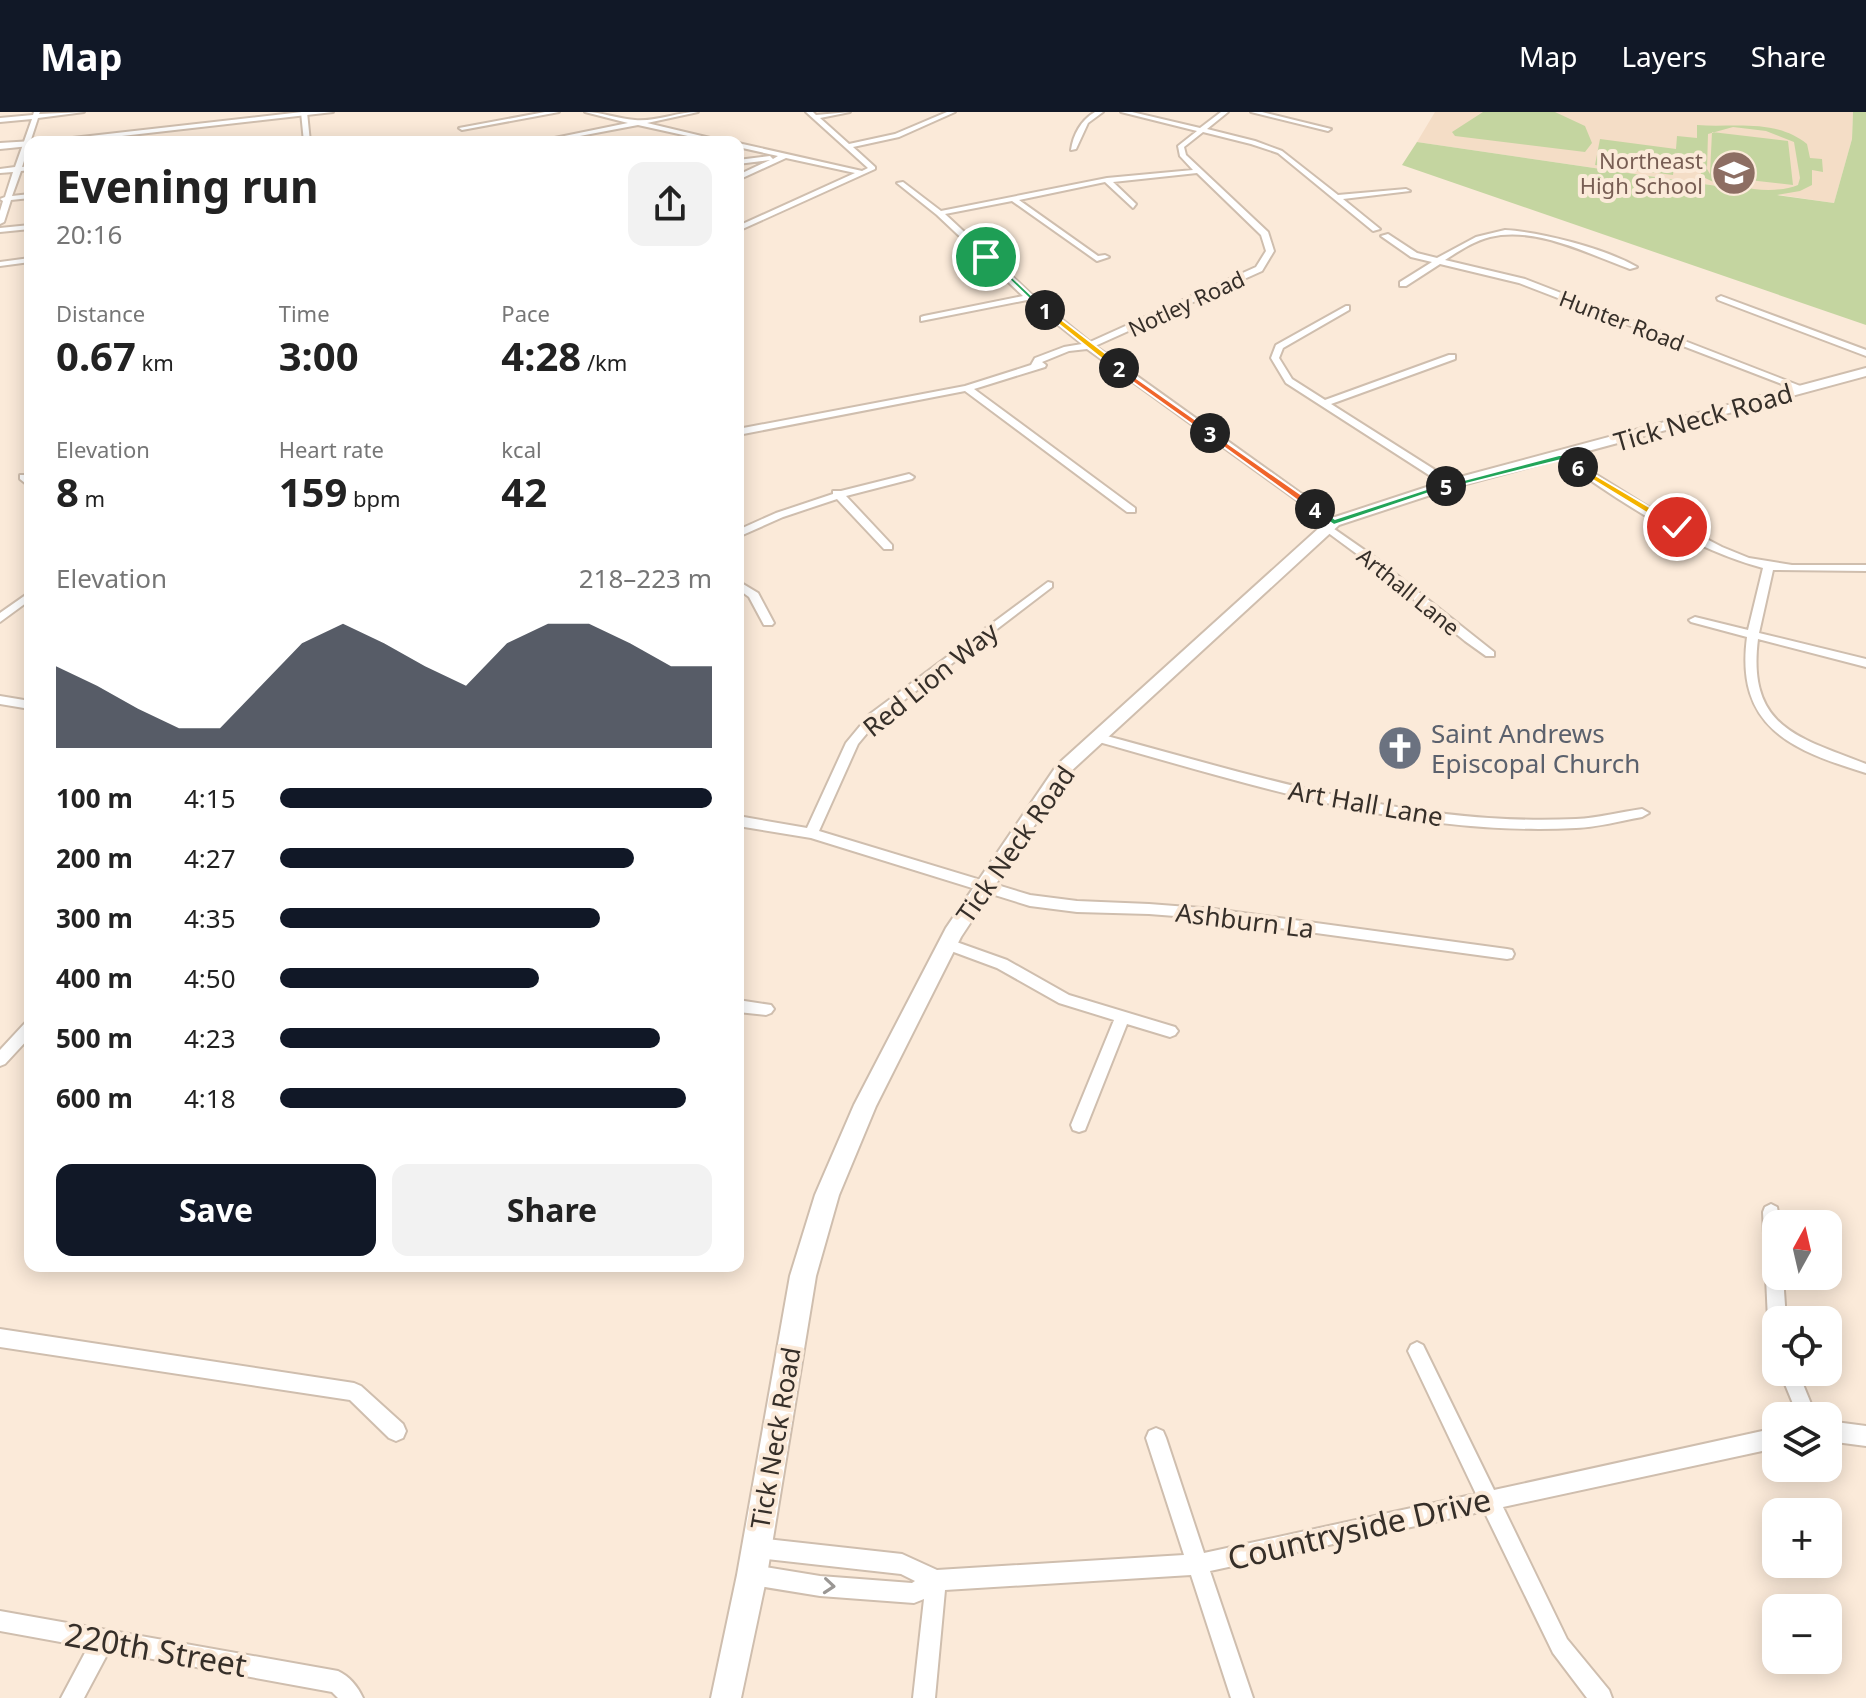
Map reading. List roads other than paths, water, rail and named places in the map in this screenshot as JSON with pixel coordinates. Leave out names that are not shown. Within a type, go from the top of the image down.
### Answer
[{"type":"street","points":[[0,120],[36,114],[81,112]]},
{"type":"street","points":[[96,136],[328,112]]},
{"type":"street","points":[[462,128],[556,112]]},
{"type":"street","points":[[588,112],[694,136]]},
{"type":"street","points":[[569,136],[695,112]]},
{"type":"street","points":[[812,114],[847,112]]},
{"type":"street","points":[[849,146],[897,136],[952,112]]},
{"type":"street","points":[[1073,149],[1083,125],[1091,115],[1100,112]]},
{"type":"street","points":[[1124,112],[1253,142],[1280,152],[1376,229]]},
{"type":"street","points":[[1200,129],[1225,112]]},
{"type":"street","points":[[1254,112],[1328,129]]},
{"type":"street","points":[[304,113],[306,136]]},
{"type":"street","points":[[30,136],[36,114]]},
{"type":"street","points":[[744,226],[873,168],[812,114]]},
{"type":"street","name":"Notley Road","points":[[744,431],[967,388],[1035,367],[1069,356],[1259,269],[1270,251],[1265,234],[1183,156],[1181,146],[1200,129]]},
{"type":"street","points":[[0,146],[24,144]]},
{"type":"street","points":[[744,146],[864,173]]},
{"type":"street","points":[[0,222],[24,155]]},
{"type":"street","points":[[744,161],[787,155]]},
{"type":"street","points":[[744,175],[787,155]]},
{"type":"street","points":[[0,171],[24,169]]},
{"type":"street","points":[[940,213],[1107,180],[1201,171]]},
{"type":"street","points":[[1107,180],[1133,206]]},
{"type":"street","name":"Arthall Lane","points":[[901,183],[940,213],[1084,348],[1331,525],[1457,631],[1490,654]]},
{"type":"street","points":[[1336,197],[1406,191]]},
{"type":"street","points":[[0,199],[24,197]]},
{"type":"street","points":[[1015,200],[1097,259],[1105,257]]},
{"type":"street","points":[[0,230],[24,228]]},
{"type":"street","points":[[1403,284],[1488,235],[1506,232],[1535,236],[1633,267]]},
{"type":"street","name":"Hunter Road","points":[[1385,236],[1414,255],[1522,281],[1803,389]]},
{"type":"street","points":[[0,264],[24,261]]},
{"type":"street","points":[[924,319],[1029,297]]},
{"type":"street","points":[[1721,298],[1866,353]]},
{"type":"street","points":[[1346,308],[1279,347],[1275,358],[1289,381],[1450,484]]},
{"type":"street","points":[[1325,403],[1452,357]]},
{"type":"street","name":"Tick Neck Road","points":[[726,1698],[757,1548],[803,1276],[827,1195],[865,1105],[948,944],[1063,769],[1331,525],[1450,484],[1563,457],[1866,372]]},
{"type":"street","points":[[967,388],[1131,510]]},
{"type":"street","points":[[1563,457],[1677,527],[1743,559],[1769,566],[1866,568]]},
{"type":"street","points":[[744,531],[769,518],[837,493],[909,477]]},
{"type":"street","points":[[837,493],[888,547]]},
{"type":"street","points":[[1769,566],[1753,636],[1750,682],[1754,697],[1765,715],[1797,740],[1866,769]]},
{"type":"street","name":"Red Lion Way","points":[[811,833],[852,743],[874,717],[1048,585]]},
{"type":"street","points":[[744,588],[754,595],[768,623]]},
{"type":"street","points":[[0,619],[24,600]]},
{"type":"street","points":[[1695,620],[1866,663]]},
{"type":"street","points":[[0,700],[24,704]]},
{"type":"street","name":"Art Hall Lane","points":[[1096,737],[1274,786],[1429,817],[1534,826],[1610,822],[1642,813]]},
{"type":"street","name":"Ashburn La","points":[[744,822],[811,833],[986,885],[1006,895],[1064,906],[1171,910],[1507,954]]},
{"type":"street","points":[[948,944],[1002,964],[1064,999],[1170,1031]]},
{"type":"street","points":[[744,1007],[766,1009]]},
{"type":"street","points":[[1079,1125],[1122,1018]]},
{"type":"street","points":[[0,1060],[24,1034]]},
{"type":"street","points":[[0,1338],[354,1392],[396,1431]]},
{"type":"street","points":[[1417,1351],[1560,1646],[1601,1698]]},
{"type":"street","points":[[1842,1433],[1866,1436]]},
{"type":"street","points":[[1156,1438],[1242,1698]]},
{"type":"street","name":"Countryside Drive","points":[[752,1575],[820,1586],[914,1593],[936,1580],[1198,1564],[1762,1441]]},
{"type":"street","name":"Countryside Drive","points":[[757,1548],[902,1564],[936,1580]]},
{"type":"street","points":[[924,1698],[936,1580]]},
{"type":"street","name":"220th Street","points":[[0,1621],[338,1682],[352,1698]]},
{"type":"street","points":[[72,1698],[103,1641]]},
{"type":"place","name":"Northeast High School","points":[[1734,173]]},
{"type":"place","name":"Saint Andrews Episcopal Church","points":[[1400,748]]}]
